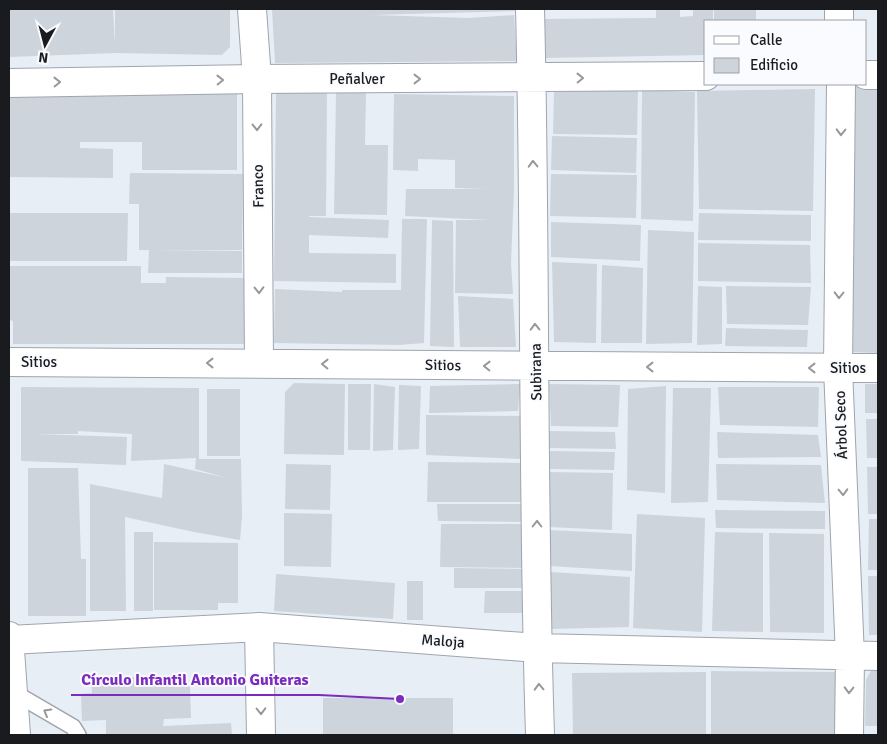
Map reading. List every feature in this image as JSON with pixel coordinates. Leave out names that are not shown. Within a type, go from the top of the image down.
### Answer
[{"type":"street","name":"Franco","points":[[252,9],[257,79],[259,363]]},
{"type":"street","name":"Subirana","points":[[530,9],[536,366],[537,648],[540,735]]},
{"type":"street","name":"Peñalver","points":[[9,83],[257,79],[704,76]]},
{"type":"street","name":"Árbol Seco","points":[[841,85],[838,368],[850,657],[849,735]]},
{"type":"street","name":"Sitios","points":[[9,362],[878,368]]},
{"type":"street","name":"Maloja","points":[[9,640],[259,627],[537,648],[850,657],[878,656]]},
{"type":"street","points":[[259,627],[261,735]]},
{"type":"street","points":[[9,636],[16,735]]},
{"type":"lane","points":[[13,692],[73,727],[78,735]]},
{"type":"building","points":[[9,9],[113,9],[115,45],[115,9],[230,9],[230,47],[222,55],[116,53],[9,57]]},
{"type":"building","points":[[272,9],[516,9],[516,11],[372,15],[469,18],[514,15],[517,61],[275,63]]},
{"type":"building","points":[[656,9],[680,9],[680,17],[693,16],[693,9],[713,9],[713,20],[704,20],[704,55],[544,58],[544,19],[656,18]]},
{"type":"building","points":[[714,9],[756,9],[756,20],[714,20]]},
{"type":"building","points":[[878,81],[878,353],[851,352],[847,85]]},
{"type":"building","points":[[815,89],[813,211],[699,209],[697,91]]},
{"type":"building","points":[[638,90],[637,135],[553,134],[554,92]]},
{"type":"building","points":[[642,90],[695,92],[693,221],[641,219]]},
{"type":"building","points":[[9,91],[237,91],[237,170],[142,170],[142,142],[80,142],[80,148],[113,149],[113,178],[9,177]]},
{"type":"building","points":[[276,92],[327,93],[326,216],[309,217],[389,220],[388,238],[309,235],[309,253],[396,254],[396,283],[274,281]]},
{"type":"building","points":[[336,93],[366,93],[365,145],[388,145],[387,215],[334,214]]},
{"type":"building","points":[[394,94],[514,96],[514,190],[511,263],[513,294],[455,293],[456,220],[490,220],[405,216],[406,189],[488,189],[455,188],[455,160],[418,159],[418,171],[393,170]]},
{"type":"building","points":[[552,136],[637,138],[636,173],[551,170]]},
{"type":"building","points":[[130,173],[243,174],[242,250],[152,250],[242,251],[242,273],[148,273],[149,250],[139,250],[139,204],[129,204]]},
{"type":"building","points":[[551,174],[637,175],[636,218],[550,216]]},
{"type":"building","points":[[9,213],[128,213],[127,261],[9,261]]},
{"type":"building","points":[[699,213],[811,215],[811,241],[698,240]]},
{"type":"building","points":[[402,219],[427,219],[424,343],[399,345],[274,343],[275,289],[342,292],[342,290],[401,290]]},
{"type":"building","points":[[432,220],[453,221],[454,347],[430,346]]},
{"type":"building","points":[[551,222],[641,225],[640,261],[551,257]]},
{"type":"building","points":[[648,230],[694,232],[692,343],[646,344]]},
{"type":"building","points":[[698,243],[810,245],[811,283],[698,281]]},
{"type":"building","points":[[552,262],[597,264],[596,343],[554,342]]},
{"type":"building","points":[[602,265],[643,268],[642,343],[601,343]]},
{"type":"building","points":[[9,266],[141,266],[141,283],[166,283],[166,277],[247,278],[247,344],[13,344],[13,321],[9,320]]},
{"type":"building","points":[[698,286],[722,287],[722,344],[697,345]]},
{"type":"building","points":[[726,286],[811,287],[808,325],[727,324]]},
{"type":"building","points":[[458,296],[513,299],[516,347],[460,347]]},
{"type":"building","points":[[726,328],[808,330],[807,347],[725,346]]},
{"type":"building","points":[[294,383],[345,384],[344,455],[284,454],[285,392]]},
{"type":"building","points":[[348,384],[371,384],[370,450],[348,450]]},
{"type":"building","points":[[374,384],[395,387],[393,450],[373,451]]},
{"type":"building","points":[[520,384],[518,411],[429,413],[430,386]]},
{"type":"building","points":[[549,384],[620,385],[618,427],[551,426]]},
{"type":"building","points":[[865,384],[878,384],[878,413],[865,413]]},
{"type":"building","points":[[399,385],[421,386],[419,449],[398,450]]},
{"type":"building","points":[[666,386],[665,493],[627,490],[628,389]]},
{"type":"building","points":[[21,387],[199,388],[199,459],[241,459],[242,516],[240,540],[125,517],[126,611],[90,611],[90,484],[162,498],[164,464],[227,478],[195,469],[196,458],[131,461],[132,434],[78,431],[78,434],[36,434],[127,437],[126,465],[21,461]]},
{"type":"building","points":[[718,387],[819,387],[818,427],[720,425]]},
{"type":"building","points":[[673,388],[711,388],[708,502],[671,503]]},
{"type":"building","points":[[207,389],[240,389],[240,456],[207,456]]},
{"type":"building","points":[[426,415],[520,416],[523,459],[426,455]]},
{"type":"building","points":[[866,419],[878,419],[878,458],[867,458]]},
{"type":"building","points":[[549,431],[615,432],[616,449],[549,448]]},
{"type":"building","points":[[717,432],[818,435],[821,457],[718,458]]},
{"type":"building","points":[[550,451],[615,452],[614,470],[550,469]]},
{"type":"building","points":[[428,462],[524,463],[522,502],[427,502]]},
{"type":"building","points":[[286,464],[331,465],[330,510],[285,509]]},
{"type":"building","points":[[716,464],[821,465],[825,503],[717,500]]},
{"type":"building","points":[[867,467],[878,467],[878,514],[868,514]]},
{"type":"building","points":[[28,468],[78,468],[81,559],[86,559],[86,616],[28,616]]},
{"type":"building","points":[[549,472],[613,473],[612,530],[549,527]]},
{"type":"building","points":[[437,504],[522,504],[522,522],[438,521]]},
{"type":"building","points":[[715,510],[825,511],[825,529],[716,528]]},
{"type":"building","points":[[284,513],[332,514],[331,567],[284,566]]},
{"type":"building","points":[[637,514],[705,518],[702,632],[633,628]]},
{"type":"building","points":[[869,519],[878,519],[878,570],[868,570]]},
{"type":"building","points":[[441,524],[522,524],[522,568],[440,567]]},
{"type":"building","points":[[549,530],[632,534],[632,571],[549,566]]},
{"type":"building","points":[[134,532],[153,532],[153,611],[134,611]]},
{"type":"building","points":[[715,532],[763,533],[763,632],[712,631]]},
{"type":"building","points":[[769,533],[824,534],[824,633],[770,632]]},
{"type":"building","points":[[154,542],[238,543],[238,603],[218,603],[218,610],[154,610]]},
{"type":"building","points":[[454,568],[523,569],[523,588],[454,588]]},
{"type":"building","points":[[551,572],[630,577],[629,627],[551,629]]},
{"type":"building","points":[[276,574],[395,583],[393,619],[274,611]]},
{"type":"building","points":[[868,576],[878,576],[878,635],[869,635]]},
{"type":"building","points":[[407,581],[423,581],[423,620],[407,620]]},
{"type":"building","points":[[485,591],[523,591],[522,613],[484,613]]},
{"type":"building","points":[[872,669],[878,669],[878,726],[865,726],[866,680]]},
{"type":"building","points":[[711,671],[837,672],[838,735],[711,735]]},
{"type":"building","points":[[706,672],[706,735],[573,735],[572,673]]},
{"type":"building","points":[[169,676],[169,687],[190,686],[191,718],[164,719],[163,726],[231,723],[232,735],[106,735],[106,720],[82,721],[81,694],[92,693],[91,678]]},
{"type":"building","points":[[323,698],[453,698],[453,735],[323,735]]},
{"type":"place","name":"Círculo Infantil Antonio Guiteras","points":[[400,699]]}]
